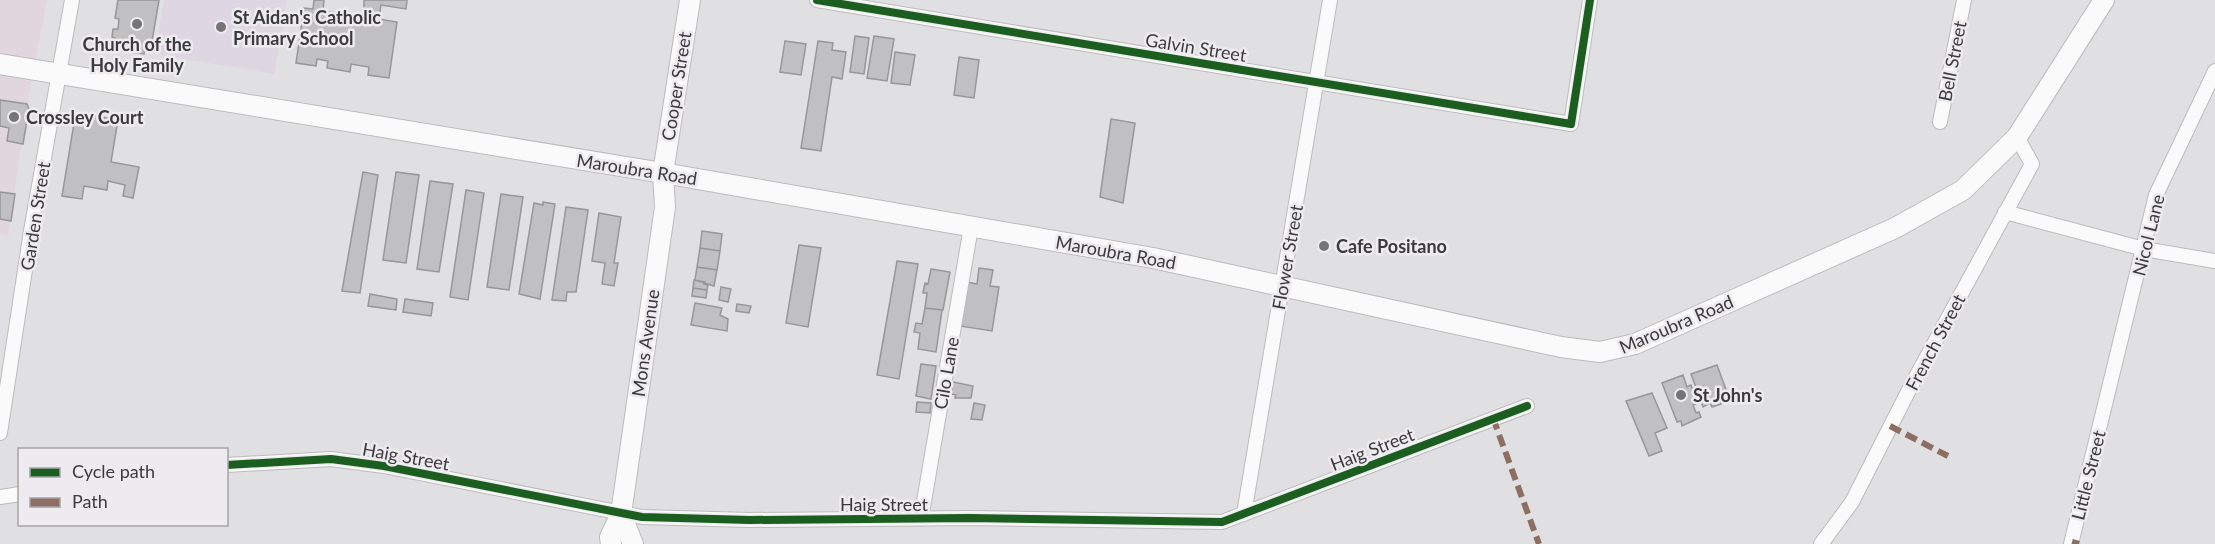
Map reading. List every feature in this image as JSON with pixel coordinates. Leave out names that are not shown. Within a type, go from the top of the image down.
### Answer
[{"type":"main road","name":"Cooper Street","points":[[663,172],[690,0]]},
{"type":"main road","name":"Maroubra Road","points":[[0,64],[663,172],[1153,258],[1561,347],[1600,352],[1620,350],[1929,212],[1963,190],[2017,137],[2104,0]]},
{"type":"main road","name":"Mons Avenue","points":[[611,544],[610,537],[621,514],[665,207],[663,172]]},
{"type":"main road","name":"Mons Avenue","points":[[621,514],[633,544]]},
{"type":"street","name":"Garden Street","points":[[0,433],[31,231],[72,0]]},
{"type":"street","name":"Galvin Street","points":[[817,0],[1571,124],[1590,0]]},
{"type":"street","name":"Flower Street","points":[[1244,514],[1330,0]]},
{"type":"street","name":"Bell Street","points":[[1940,122],[1959,1]]},
{"type":"street","name":"Nicol Lane","points":[[2106,407],[2156,195],[2215,71]]},
{"type":"street","name":"French Street","points":[[1821,544],[1852,502],[2032,164],[2017,137]]},
{"type":"street","points":[[2006,212],[2144,249],[2215,261]]},
{"type":"street","name":"Cilo Lane","points":[[921,519],[971,227]]},
{"type":"street","name":"Haig Street","points":[[228,465],[331,459],[384,466],[621,514],[750,520],[1222,522],[1527,406]]},
{"type":"street","name":"Little Street","points":[[2071,544],[2106,407]]},
{"type":"street","points":[[0,497],[18,494]]},
{"type":"shaded area","points":[[0,0],[47,0],[27,104],[8,236],[0,235]]},
{"type":"shaded area","name":"St Aidan's Catholic Primary School","points":[[164,0],[287,0],[274,74],[155,54]]},
{"type":"building","name":"Church of the Holy Family","points":[[118,0],[159,0],[151,47],[145,47],[144,54],[122,51],[124,43],[112,37],[113,29],[118,29],[119,19],[115,18]]},
{"type":"building","points":[[314,0],[324,0],[323,11],[371,18],[373,10],[364,9],[364,0],[407,0],[406,9],[381,5],[379,19],[397,22],[389,78],[368,75],[369,67],[351,64],[350,72],[327,68],[328,61],[317,59],[316,66],[296,63],[304,8],[313,9]]},
{"type":"building","points":[[855,36],[869,38],[864,74],[850,72]]},
{"type":"building","points":[[874,36],[894,39],[887,81],[867,78]]},
{"type":"building","points":[[785,41],[806,44],[801,75],[780,72]]},
{"type":"building","points":[[818,41],[833,43],[832,50],[846,52],[842,79],[832,77],[821,151],[801,148]]},
{"type":"building","points":[[895,52],[915,55],[910,85],[891,83]]},
{"type":"building","points":[[959,57],[979,60],[974,98],[954,95]]},
{"type":"building","name":"Crossley Court","points":[[0,100],[27,104],[29,109],[23,144],[7,141],[9,128],[0,126]]},
{"type":"building","points":[[86,114],[118,120],[111,162],[139,167],[133,198],[123,196],[125,185],[108,181],[107,190],[84,186],[82,199],[62,196],[74,123],[78,115]]},
{"type":"building","points":[[1111,119],[1135,123],[1123,203],[1100,197]]},
{"type":"building","points":[[363,172],[378,175],[360,293],[342,291]]},
{"type":"building","points":[[396,172],[419,175],[406,263],[383,260]]},
{"type":"building","points":[[430,181],[453,184],[439,272],[417,269]]},
{"type":"building","points":[[466,190],[484,193],[468,300],[450,297]]},
{"type":"building","points":[[0,192],[15,194],[11,221],[0,219]]},
{"type":"building","points":[[501,194],[523,197],[509,290],[487,287]]},
{"type":"building","points":[[543,202],[555,204],[540,299],[519,294],[534,203],[543,205]]},
{"type":"building","points":[[566,207],[588,210],[576,292],[567,292],[566,301],[552,300]]},
{"type":"building","points":[[599,213],[621,217],[614,263],[618,263],[614,286],[602,284],[605,263],[592,261]]},
{"type":"building","points":[[702,231],[722,234],[720,251],[700,248]]},
{"type":"building","points":[[799,245],[821,248],[808,327],[786,323]]},
{"type":"building","points":[[700,248],[720,251],[717,270],[697,267]]},
{"type":"building","points":[[897,261],[918,264],[899,379],[877,375]]},
{"type":"building","points":[[697,267],[717,270],[714,286],[695,280]]},
{"type":"building","points":[[979,268],[993,270],[990,286],[999,287],[992,331],[960,326],[967,282],[977,284]]},
{"type":"building","points":[[931,269],[950,272],[943,310],[925,308],[927,293],[923,293],[925,283],[928,284]]},
{"type":"building","points":[[694,280],[705,282],[704,284],[708,285],[707,290],[693,288]]},
{"type":"building","points":[[721,287],[731,289],[728,302],[719,300]]},
{"type":"building","points":[[693,288],[707,290],[706,298],[692,296]]},
{"type":"building","points":[[370,294],[397,299],[396,310],[368,306]]},
{"type":"building","points":[[405,299],[433,303],[431,316],[403,312]]},
{"type":"building","points":[[695,303],[722,308],[720,315],[728,319],[727,331],[691,325]]},
{"type":"building","points":[[737,304],[751,306],[749,313],[736,311]]},
{"type":"building","points":[[925,308],[942,310],[936,352],[918,349],[920,333],[914,332],[916,323],[922,324]]},
{"type":"building","points":[[921,364],[936,366],[931,399],[916,396]]},
{"type":"building","points":[[1717,365],[1728,395],[1719,398],[1721,404],[1712,407],[1710,403],[1703,407],[1691,374]]},
{"type":"building","name":"St John's","points":[[1683,375],[1687,387],[1691,385],[1698,403],[1693,405],[1696,413],[1699,412],[1701,417],[1682,426],[1681,421],[1677,422],[1662,383]]},
{"type":"building","points":[[953,382],[973,386],[971,398],[955,398],[956,395],[951,394]]},
{"type":"building","points":[[1652,393],[1667,428],[1655,433],[1662,451],[1649,456],[1626,401]]},
{"type":"building","points":[[917,402],[931,403],[930,413],[916,412]]},
{"type":"building","points":[[974,403],[985,405],[982,420],[971,419]]},
{"type":"marked path","points":[[1493,418],[1539,544]]},
{"type":"marked path","points":[[1890,426],[1948,456]]},
{"type":"marked path","points":[[2072,542],[2079,544]]},
{"type":"cycle path","points":[[817,0],[1571,124],[1590,0]]},
{"type":"cycle path","points":[[228,465],[331,459],[384,466],[642,517],[750,520],[969,518],[1222,522],[1527,406]]},
{"type":"place","name":"Church of the Holy Family","points":[[137,24]]},
{"type":"place","name":"St Aidan's Catholic Primary School","points":[[221,27]]},
{"type":"place","name":"Crossley Court","points":[[14,117]]},
{"type":"place","name":"Cafe Positano","points":[[1324,246]]},
{"type":"place","name":"St John's","points":[[1681,395]]}]
